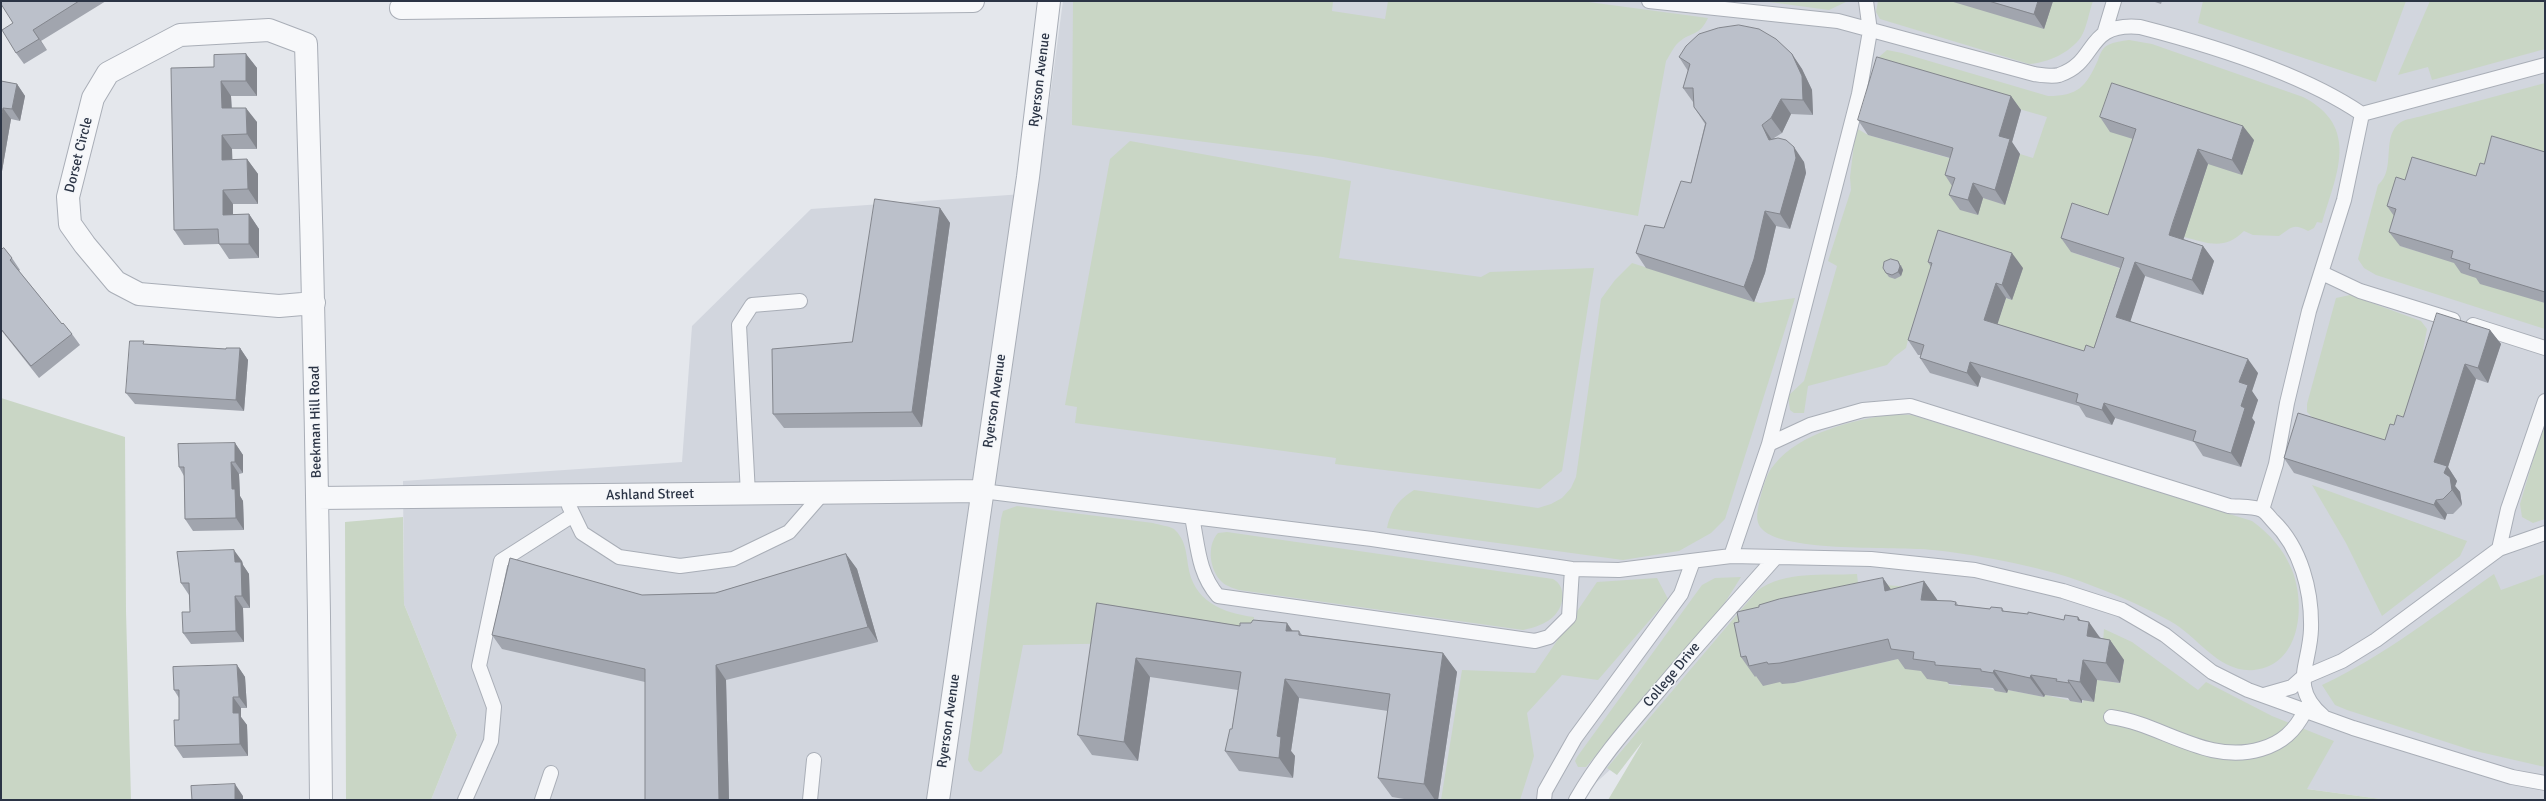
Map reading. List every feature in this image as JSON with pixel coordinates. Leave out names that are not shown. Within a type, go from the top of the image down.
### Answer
[{"type":"street","points":[[401,8],[973,1]]},
{"type":"street","name":"Ryerson Avenue","points":[[938,800],[1028,178],[1049,1]]},
{"type":"street","name":"Dorset Circle","points":[[306,44],[269,30],[180,35],[108,73],[93,98],[68,197],[70,224],[81,240],[116,282],[139,294],[280,306],[314,303]]},
{"type":"street","name":"Beekman Hill Road","points":[[306,44],[318,498],[321,800]]},
{"type":"street","name":"Ashland Street","points":[[318,498],[982,491]]},
{"type":"lane","points":[[1649,1],[1838,21],[1870,31],[1946,49],[2034,74],[2057,75],[2072,69],[2105,31],[2114,1]]},
{"type":"lane","points":[[1731,556],[1769,444],[1859,94],[1870,31],[1866,1]]},
{"type":"lane","points":[[2105,31],[2128,26],[2140,27],[2212,49],[2289,76],[2339,98],[2362,114],[2545,65]]},
{"type":"lane","points":[[2262,510],[2276,464],[2287,403],[2309,311],[2344,200],[2362,114]]},
{"type":"lane","points":[[2322,273],[2360,292],[2394,304],[2485,328],[2545,348]]},
{"type":"lane","points":[[748,494],[739,325],[752,306],[800,301]]},
{"type":"lane","points":[[2499,549],[2508,509],[2545,401]]},
{"type":"lane","points":[[1769,444],[1810,425],[1862,410],[1910,406],[2229,506],[2262,510],[2287,534],[2304,576],[2309,596],[2311,630],[2302,678],[2304,690],[2314,708],[2327,719]]},
{"type":"lane","points":[[982,491],[1372,539],[1572,569],[1618,570],[1731,556],[1871,559],[1975,570],[2063,591],[2122,610],[2165,635],[2212,672],[2305,712],[2512,777],[2545,783]]},
{"type":"lane","points":[[563,495],[582,532],[619,557],[680,566],[733,559],[789,532],[823,493]]},
{"type":"lane","points":[[465,800],[491,741],[494,707],[479,666],[501,561],[573,515]]},
{"type":"lane","points":[[1192,517],[1201,570],[1207,584],[1218,596],[1535,641],[1549,637],[1569,616],[1572,569]]},
{"type":"lane","points":[[2264,695],[2292,687],[2302,678],[2342,661],[2376,640],[2499,549],[2545,533]]},
{"type":"lane","name":"College Drive","points":[[1576,800],[1593,769],[1623,732],[1706,635],[1776,557]]},
{"type":"lane","points":[[1544,800],[1545,791],[1575,738],[1681,594],[1693,561]]},
{"type":"lane","points":[[2111,717],[2128,720],[2212,752],[2244,754],[2276,745],[2296,729],[2305,712]]},
{"type":"lane","points":[[810,800],[814,760]]},
{"type":"lane","points":[[542,800],[551,773]]},
{"type":"shaded area","points":[[1063,1],[2545,1],[2545,800],[2388,800],[2307,789],[1646,737],[1577,800],[431,800],[457,735],[404,604],[403,481],[682,462],[692,326],[811,209],[1037,193]]},
{"type":"green space","points":[[1073,1],[1333,1],[1332,11],[1385,19],[1388,1],[1581,1],[1708,18],[1702,28],[1677,44],[1666,61],[1638,216],[1323,157],[1072,125]]},
{"type":"green space","points":[[1762,1],[1848,1],[1829,10]]},
{"type":"green space","points":[[1878,1],[2093,1],[2085,29],[2081,37],[2071,48],[2058,56],[2043,62],[2029,64],[1880,19],[1876,12]]},
{"type":"green space","points":[[2203,1],[2406,1],[2376,82],[2198,23]]},
{"type":"green space","points":[[2430,1],[2545,1],[2545,49],[2432,80],[2428,67],[2398,75]]},
{"type":"green space","points":[[2129,40],[2152,44],[2303,97],[2321,109],[2332,123],[2338,137],[2340,153],[2333,187],[2322,223],[2317,222],[2314,228],[2308,231],[2299,227],[2293,227],[2279,236],[2253,235],[2244,231],[2230,241],[2216,244],[2184,237],[2208,164],[2146,144],[2118,230],[2071,252],[2134,273],[2104,362],[1994,335],[2006,298],[2012,300],[1939,241],[1906,348],[1894,357],[1887,365],[1808,386],[1804,413],[1794,413],[1790,410],[1788,396],[1804,381],[1837,266],[1828,261],[1851,190],[1850,177],[1856,128],[1868,135],[1963,162],[1983,198],[2005,204],[2020,154],[2033,158],[2047,117],[1887,71],[1875,64],[1879,57],[1887,50],[1902,53],[2048,96],[2058,96],[2074,92],[2085,83],[2106,46],[2115,42]]},
{"type":"green space","points":[[2545,83],[2545,164],[2494,178],[2400,246],[2463,265],[2479,279],[2545,303],[2545,329],[2376,275],[2364,268],[2358,259],[2378,185],[2384,178],[2387,170],[2391,136],[2395,128],[2405,120]]},
{"type":"green space","points":[[1130,141],[1351,181],[1339,258],[1481,277],[1490,272],[1594,268],[1562,471],[1540,489],[1335,464],[1336,458],[1075,423],[1077,407],[1065,405],[1110,159]]},
{"type":"green space","points":[[1632,263],[1760,303],[1795,298],[1725,519],[1711,533],[1679,551],[1623,560],[1387,528],[1396,506],[1414,490],[1538,508],[1551,504],[1562,498],[1571,488],[1576,477],[1601,299],[1615,280]]},
{"type":"green space","points":[[2350,295],[2421,321],[2427,329],[2423,350],[2428,352],[2398,444],[2315,420],[2307,412],[2307,404],[2336,298]]},
{"type":"green space","points":[[1,398],[125,437],[126,611],[131,800],[1,800]]},
{"type":"green space","points":[[1894,414],[1912,415],[2252,521],[2275,542],[2285,556],[2292,570],[2299,600],[2299,616],[2296,631],[2290,645],[2282,657],[2270,666],[2254,670],[2241,669],[2230,666],[2219,660],[2190,635],[2158,614],[2107,591],[2068,577],[2001,560],[1966,554],[1933,550],[1843,547],[1793,542],[1774,537],[1762,529],[1757,519],[1760,499],[1771,469],[1785,454],[1798,444],[1829,429],[1862,420]]},
{"type":"green space","points":[[2545,420],[2545,519],[2533,523],[2522,517],[2520,504]]},
{"type":"green space","points":[[2312,485],[2467,541],[2460,556],[2382,616],[2346,543]]},
{"type":"green space","points":[[1017,506],[1153,523],[1174,529],[1181,537],[1187,555],[1191,577],[1196,588],[1203,596],[1220,608],[1254,617],[1250,641],[1023,645],[1002,753],[981,772],[974,770],[968,760],[1001,519],[1003,511]]},
{"type":"green space","points":[[403,517],[404,604],[457,735],[431,800],[346,800],[345,522]]},
{"type":"green space","points":[[1227,532],[1553,579],[1560,586],[1562,591],[1563,596],[1561,606],[1555,615],[1549,620],[1540,625],[1523,630],[1239,590],[1222,582],[1212,565],[1211,551],[1214,538],[1218,533]]},
{"type":"green space","points":[[1857,574],[1858,583],[1912,587],[1760,675],[1781,682],[1795,683],[1902,658],[1949,682],[1949,685],[1961,686],[1961,684],[2007,692],[2008,690],[2044,697],[2045,695],[2082,703],[2097,680],[2120,683],[2124,660],[2103,642],[2104,629],[2132,642],[2198,690],[2206,682],[2272,716],[2334,741],[2307,789],[2388,800],[1608,800],[1643,741],[1617,775],[1607,768],[1757,591],[1768,584],[1792,577],[1805,575]]},
{"type":"green space","points":[[2494,574],[2501,590],[2545,574],[2545,767],[2471,750],[2335,705],[2322,685],[2345,674],[2389,647]]},
{"type":"green space","points":[[1741,577],[1724,604],[1586,767],[1578,767],[1575,761],[1577,757],[1702,585],[1715,578]]},
{"type":"green space","points":[[1657,578],[1668,599],[1598,680],[1562,675],[1527,713],[1534,756],[1520,800],[1441,800],[1462,670],[1535,673],[1597,582]]},
{"type":"building","points":[[1,1],[79,1],[33,30],[39,39],[16,53],[2,30],[13,23],[1,4]]},
{"type":"building","points":[[1989,1],[2038,1],[2034,14]]},
{"type":"building","points":[[1739,25],[1759,29],[1776,39],[1792,54],[1802,76],[1803,100],[1781,99],[1771,118],[1762,125],[1769,140],[1778,138],[1786,140],[1794,147],[1796,158],[1780,214],[1765,211],[1754,259],[1744,287],[1636,253],[1645,225],[1664,228],[1681,181],[1691,183],[1706,123],[1694,107],[1693,88],[1683,88],[1690,64],[1679,57],[1686,46],[1699,34],[1718,28]]},
{"type":"building","points":[[246,54],[246,81],[221,81],[222,108],[246,108],[247,134],[222,135],[222,160],[247,159],[248,189],[223,190],[223,215],[249,214],[249,244],[219,244],[218,229],[174,230],[171,68],[214,67],[214,55]]},
{"type":"building","points":[[1877,57],[2011,96],[1999,136],[2010,139],[1995,190],[1973,183],[1968,200],[1949,195],[1955,178],[1945,175],[1953,148],[1858,120]]},
{"type":"building","points":[[1,81],[17,84],[12,109],[3,108],[1,119]]},
{"type":"building","points":[[2112,83],[2243,126],[2232,160],[2198,149],[2173,222],[2169,235],[2203,246],[2192,280],[2135,262],[2116,317],[2248,359],[2239,382],[2248,385],[2241,406],[2245,408],[2231,453],[2193,441],[2196,431],[2104,403],[2102,410],[2076,402],[2078,394],[1970,362],[1967,373],[1920,358],[1924,345],[1908,340],[1932,263],[1928,262],[1938,230],[2012,253],[2002,285],[1996,283],[1984,320],[2084,351],[2086,345],[2094,348],[2124,258],[2061,238],[2072,203],[2108,215],[2136,129],[2100,117]]},
{"type":"building","points":[[2492,136],[2545,152],[2545,292],[2469,269],[2470,264],[2451,258],[2453,251],[2389,232],[2396,209],[2387,206],[2396,177],[2405,180],[2412,157],[2476,176],[2480,163],[2484,164]]},
{"type":"building","points":[[875,199],[940,208],[912,412],[773,414],[772,349],[852,342]]},
{"type":"building","points":[[4,248],[12,258],[10,260],[62,324],[63,323],[72,334],[31,366],[1,329],[1,250]]},
{"type":"building","points":[[1891,259],[1898,261],[1900,266],[1898,272],[1892,275],[1886,273],[1883,268],[1884,262]]},
{"type":"building","points":[[2437,313],[2490,330],[2478,368],[2465,364],[2434,462],[2447,466],[2444,473],[2450,477],[2452,490],[2443,499],[2436,500],[2434,505],[2284,458],[2298,413],[2385,440],[2390,424],[2394,425],[2397,415],[2403,417]]},
{"type":"building","points":[[130,341],[144,341],[143,344],[226,349],[240,348],[236,400],[126,393]]},
{"type":"building","points":[[235,443],[235,462],[231,462],[232,489],[235,489],[236,518],[185,519],[184,467],[179,467],[178,444]]},
{"type":"building","points":[[234,550],[235,562],[241,562],[242,596],[235,596],[236,631],[183,633],[182,612],[190,612],[189,583],[181,583],[177,552]]},
{"type":"building","points":[[846,554],[868,627],[716,665],[719,800],[645,800],[645,669],[492,635],[510,558],[642,595],[715,593]]},
{"type":"building","points":[[1883,578],[1885,591],[1924,581],[1921,600],[1951,601],[1956,602],[1955,605],[1990,609],[1991,607],[2002,608],[2002,611],[2028,614],[2028,612],[2064,620],[2065,615],[2078,617],[2078,620],[2089,622],[2087,636],[2110,640],[2106,663],[2083,660],[2080,682],[2068,680],[2069,683],[2056,681],[2057,679],[2031,675],[2030,678],[1994,670],[1993,673],[1981,671],[1981,669],[1935,665],[1935,662],[1913,659],[1914,652],[1891,649],[1888,639],[1780,663],[1768,664],[1767,662],[1749,666],[1746,656],[1741,657],[1734,623],[1739,622],[1737,612],[1759,607],[1759,605],[1779,599]]},
{"type":"building","points":[[1097,603],[1240,626],[1240,623],[1251,623],[1253,620],[1287,623],[1286,631],[1299,631],[1299,635],[1443,653],[1424,784],[1378,778],[1390,694],[1285,679],[1277,736],[1281,737],[1279,758],[1225,751],[1230,729],[1232,729],[1241,672],[1136,658],[1124,742],[1078,735]]},
{"type":"building","points":[[237,665],[239,697],[233,697],[233,713],[239,713],[240,744],[175,746],[174,720],[179,720],[179,690],[174,690],[173,667]]},
{"type":"building","points":[[235,784],[235,800],[192,800],[191,786]]}]
